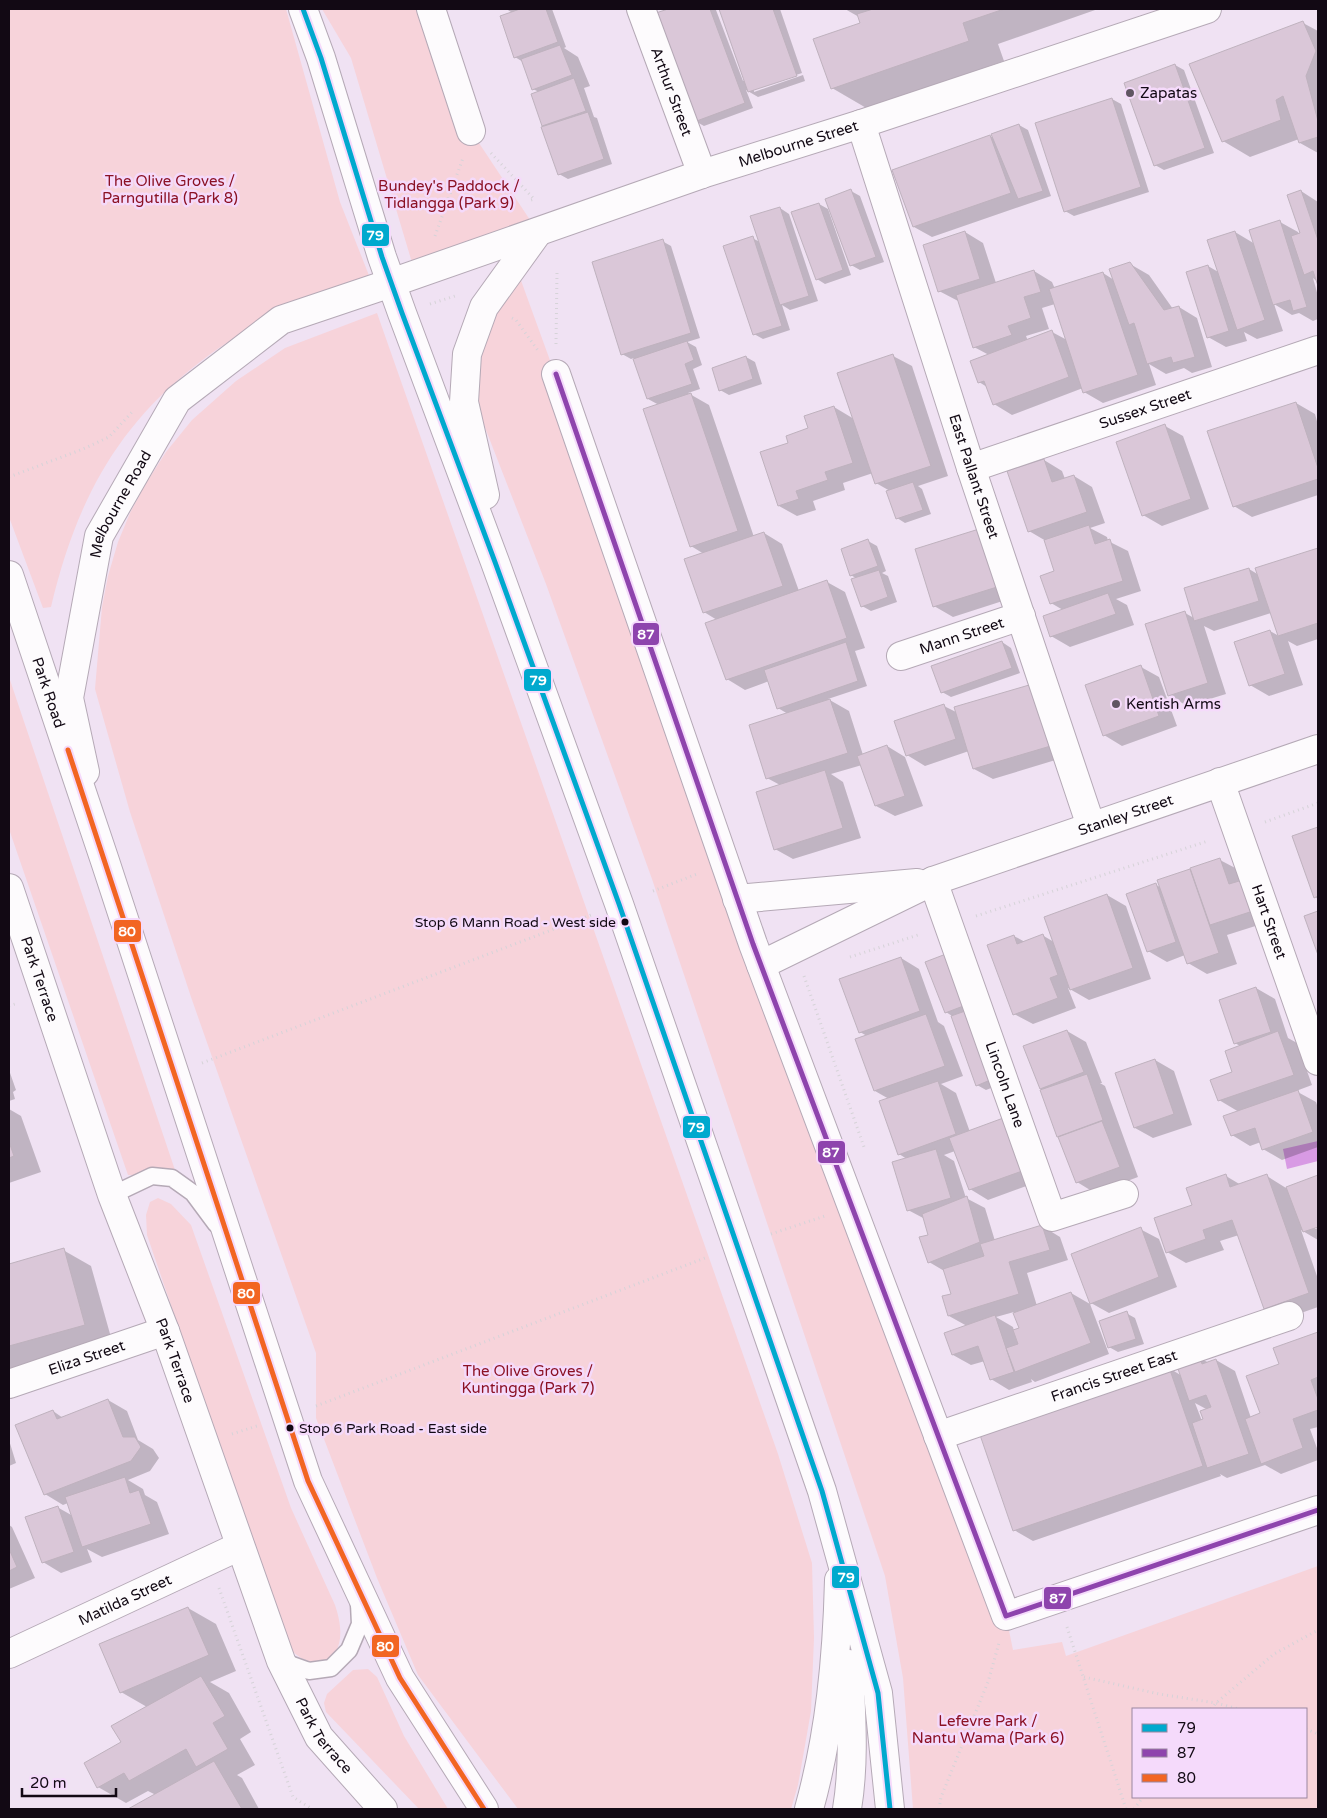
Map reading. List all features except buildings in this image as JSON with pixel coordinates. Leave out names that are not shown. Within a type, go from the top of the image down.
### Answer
[{"type":"main road","points":[[303,9],[321,58],[391,283],[509,599],[622,913],[822,1491],[878,1693],[890,1809]]},
{"type":"main road","points":[[431,9],[471,131]]},
{"type":"main road","name":"Arthur Street","points":[[641,9],[702,174]]},
{"type":"main road","name":"Melbourne Street","points":[[391,283],[702,174],[861,124],[1207,9]]},
{"type":"main road","name":"East Pallant Street","points":[[861,124],[971,468],[1091,826]]},
{"type":"main road","points":[[509,599],[464,402],[467,354],[484,307],[538,232]]},
{"type":"main road","name":"Melbourne Road","points":[[105,861],[69,698],[99,536],[177,400],[281,320],[391,283]]},
{"type":"main road","name":"Sussex Street","points":[[971,468],[1318,350]]},
{"type":"main road","points":[[556,374],[737,899],[1006,1616],[1318,1510]]},
{"type":"main road","name":"Park Road","points":[[9,575],[308,1480],[400,1678],[484,1809]]},
{"type":"main road","name":"Mann Street","points":[[902,656],[1021,616]]},
{"type":"main road","name":"Stanley Street","points":[[761,965],[933,882],[1318,749]]},
{"type":"main road","name":"Hart Street","points":[[1220,782],[1318,1061]]},
{"type":"main road","name":"Stanley Street","points":[[737,899],[933,882]]},
{"type":"main road","name":"Lincoln Lane","points":[[933,882],[1052,1217],[1124,1194]]},
{"type":"main road","name":"Park Terrace","points":[[9,888],[112,1195],[165,1331],[281,1661],[318,1737],[383,1809]]},
{"type":"main road","name":"Francis Street East","points":[[938,1436],[1290,1316]]},
{"type":"main road","name":"Eliza Street","points":[[9,1384],[165,1331]]},
{"type":"main road","name":"Matilda Street","points":[[9,1654],[240,1546]]},
{"type":"main road","points":[[809,1809],[822,1757],[833,1685],[838,1599],[838,1551]]},
{"type":"main road","points":[[838,1551],[845,1601],[852,1722],[852,1765],[847,1809]]},
{"type":"lane","points":[[112,1195],[152,1176],[172,1178],[193,1193],[231,1244]]},
{"type":"lane","points":[[281,1661],[309,1671],[331,1668],[349,1650],[360,1624],[358,1591]]},
{"type":"path","points":[[471,131],[534,199]]},
{"type":"path","points":[[435,235],[460,172],[471,131]]},
{"type":"path","points":[[556,374],[558,272]]},
{"type":"path","points":[[422,307],[458,295]]},
{"type":"path","points":[[507,316],[516,320],[556,374]]},
{"type":"path","points":[[1260,823],[1318,803]]},
{"type":"path","points":[[653,891],[725,863]]},
{"type":"path","points":[[175,1074],[592,914]]},
{"type":"path","points":[[771,1234],[852,1206]]},
{"type":"path","points":[[316,1406],[705,1258]]},
{"type":"path","points":[[209,1560],[293,1797],[312,1809]]},
{"type":"path","points":[[1058,1598],[1126,1809]]},
{"type":"path","points":[[939,1809],[941,1797],[988,1682],[1006,1616]]},
{"type":"path","points":[[1212,1708],[1274,1654],[1318,1630]]},
{"type":"path","points":[[1083,1677],[1159,1694],[1236,1708]]},
{"type":"path","points":[[1134,1809],[1142,1798]]},
{"type":"green space","name":"The Olive Groves / Parngutilla (Park 8)","points":[[9,9],[286,9],[340,202],[370,278],[272,319],[234,339],[198,363],[159,398],[115,450],[98,478],[83,508],[71,540],[51,607],[43,608],[9,517]]},
{"type":"green space","name":"Bundey's Paddock / Tidlangga (Park 9)","points":[[322,9],[419,9],[471,131],[532,223],[413,266],[351,58]]},
{"type":"green space","name":"Lefevre Park / Nantu Wama (Park 6)","points":[[515,264],[1006,1616],[1013,1650],[1062,1642],[1066,1656],[1318,1566],[1318,1809],[913,1809],[903,1678],[885,1576],[652,879],[546,584],[477,407],[481,361],[487,324]]},
{"type":"green space","name":"The Olive Groves / Kuntingga (Park 7)","points":[[377,313],[778,1454],[812,1563],[814,1638],[811,1711],[798,1785],[791,1809],[518,1809],[418,1675],[377,1578],[316,1418],[316,1353],[191,997],[130,812],[95,689],[102,607],[108,576],[118,542],[130,513],[166,452],[192,420],[236,381],[285,348]]},
{"type":"green space","points":[[9,677],[177,1176],[128,1175],[9,829]]},
{"type":"green space","points":[[158,1198],[171,1204],[191,1225],[291,1508],[335,1605],[340,1623],[340,1642],[334,1654],[322,1663],[302,1658],[287,1645],[147,1235],[146,1215],[150,1202]]},
{"type":"green space","points":[[368,1669],[377,1677],[404,1736],[448,1809],[419,1809],[326,1712],[324,1703],[327,1694],[353,1670]]},
{"type":"shaded area","points":[[1318,1141],[1318,1161],[1287,1169],[1283,1149]]},
{"type":"transit line","name":"79","points":[[303,9],[321,58],[382,257],[619,904],[822,1491],[878,1693],[890,1809]]},
{"type":"transit line","name":"87","points":[[556,374],[753,944],[1006,1616],[1318,1510]]},
{"type":"transit line","name":"80","points":[[68,750],[308,1481],[400,1678],[484,1809]]},
{"type":"place","name":"Zapatas","points":[[1130,93]]},
{"type":"place","name":"Kentish Arms","points":[[1116,704]]},
{"type":"place","name":"Stop 6 Mann Road - West side","points":[[625,922]]},
{"type":"place","name":"Stop 6 Park Road - East side","points":[[290,1428]]}]
